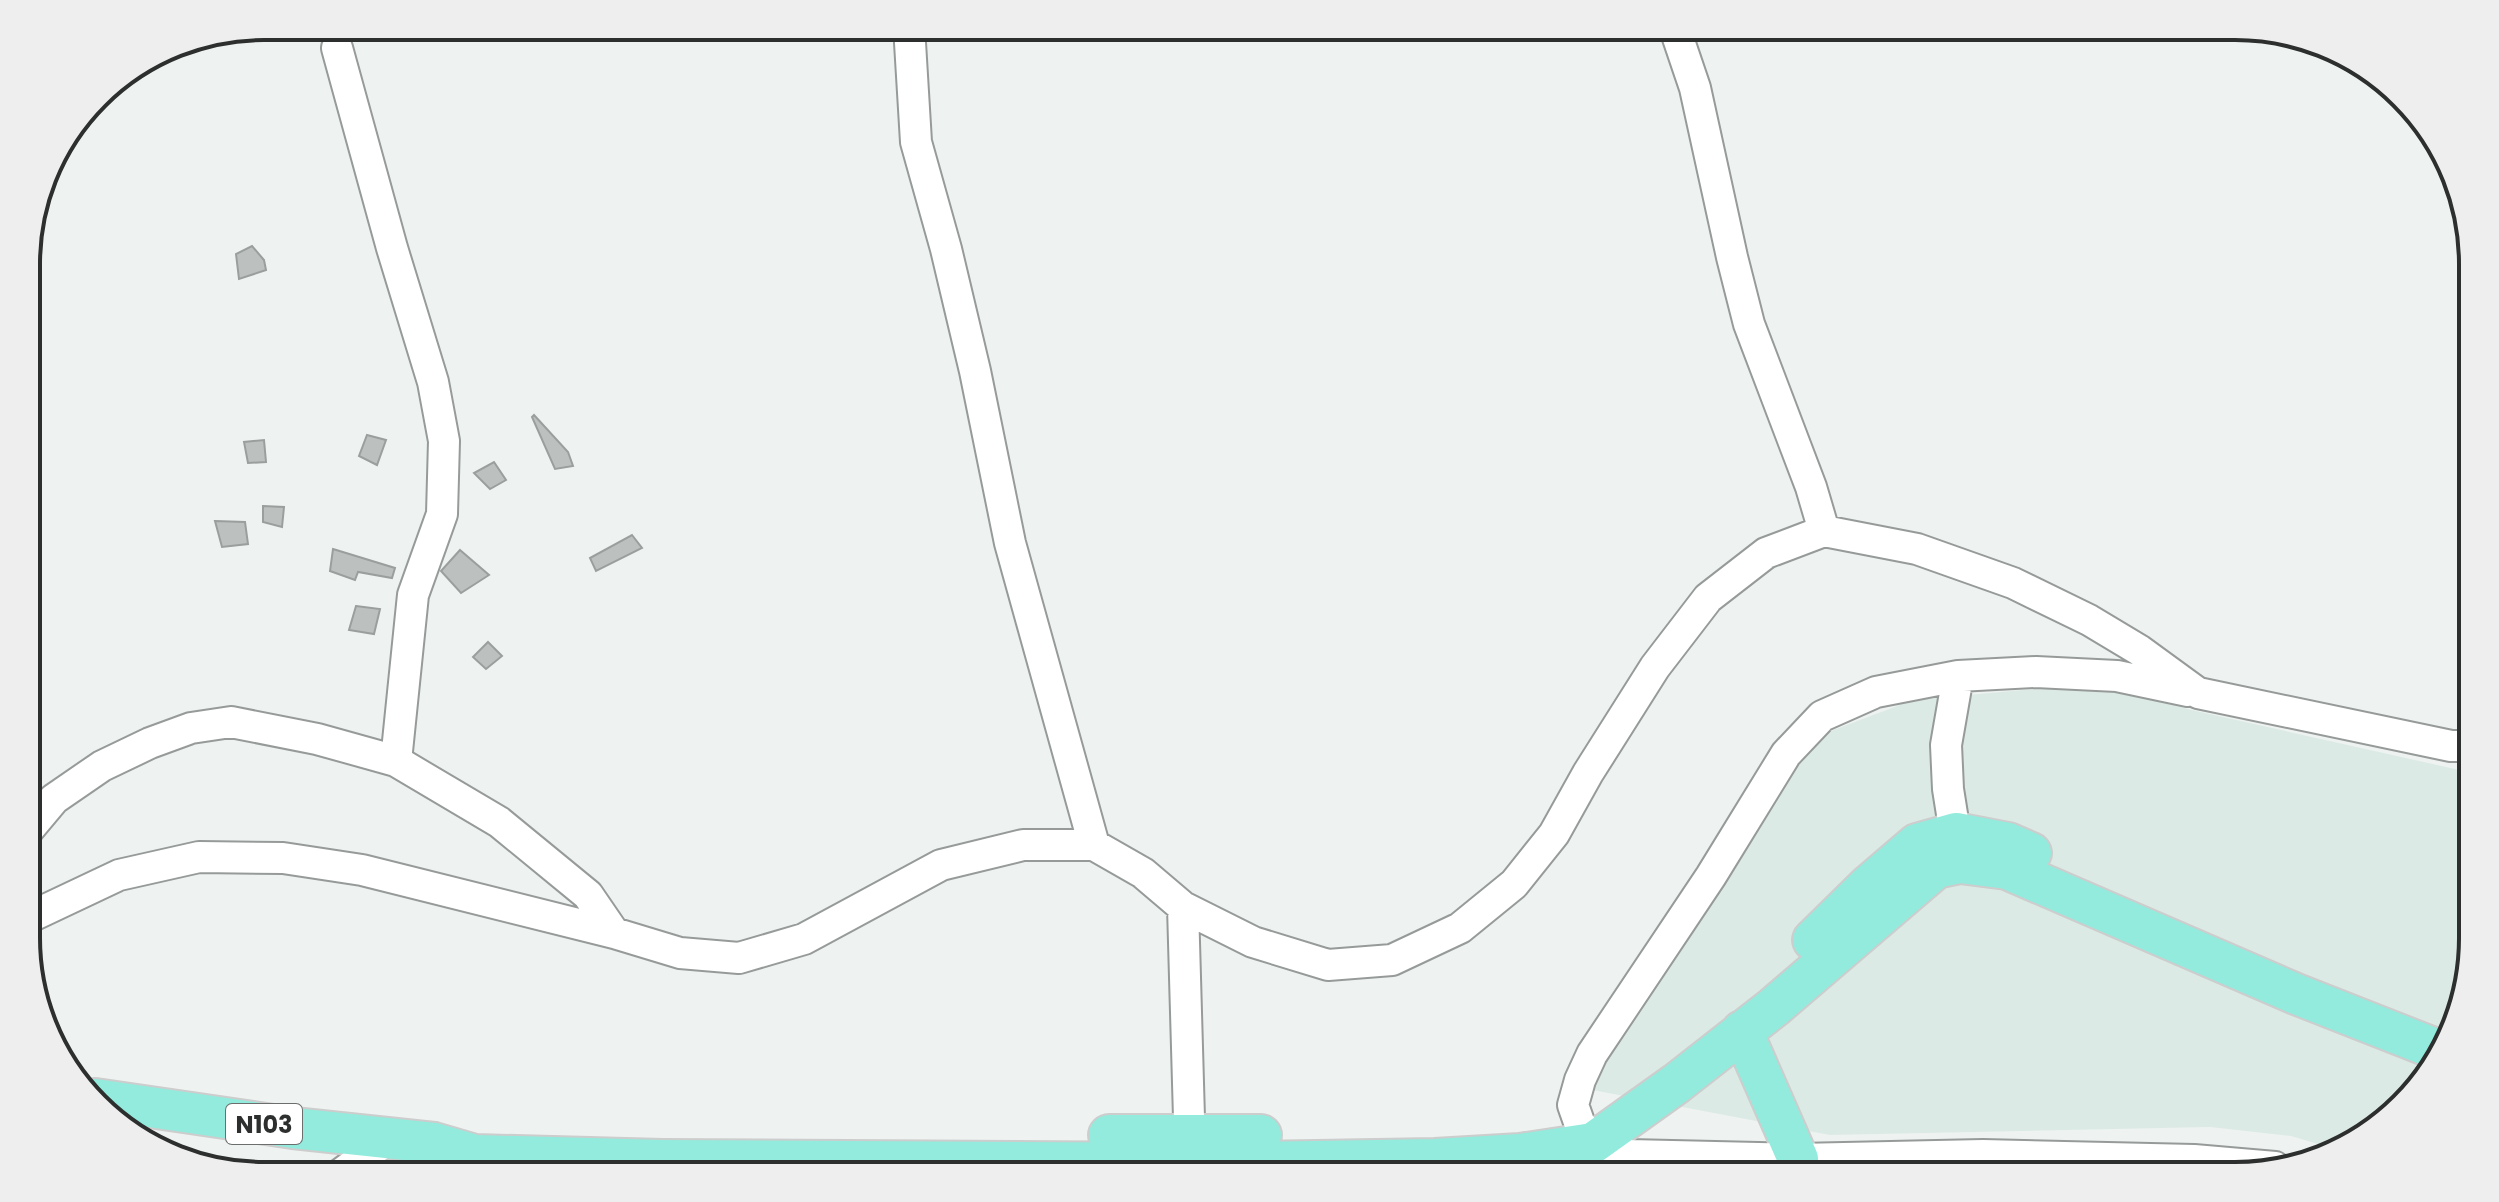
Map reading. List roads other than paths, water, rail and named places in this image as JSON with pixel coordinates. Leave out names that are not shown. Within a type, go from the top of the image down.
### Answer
[{"type":"main road","name":"N103","points":[[1586,1132],[1653,1072],[1802,951],[1868,886],[1917,844],[1958,848],[2301,981],[2441,1025]]},
{"type":"main road","name":"N103","points":[[112,1102],[278,1126],[434,1143],[475,1155],[562,1158],[1190,1149],[1435,1159],[1520,1154],[1586,1132],[1742,1031],[1958,848]]},
{"type":"main road","name":"N103","points":[[2301,981],[2431,1046]]},
{"type":"main road","points":[[1742,1031],[1798,1159]]},
{"type":"street","points":[[910,40],[916,142],[975,371],[1010,543],[1094,845]]},
{"type":"street","points":[[1679,40],[1695,88],[1749,324],[1811,487],[1824,531]]},
{"type":"street","points":[[337,48],[433,382],[444,441],[442,514],[413,595],[405,649],[396,761]]},
{"type":"street","points":[[40,912],[119,875],[199,857],[283,858],[362,870],[614,933],[680,953],[739,958],[804,939],[941,865],[1023,845],[1094,845],[1143,873],[1183,907],[1253,942],[1328,965],[1392,960],[1460,928],[1514,884],[1554,834],[1588,773],[1655,667],[1708,598],[1766,553],[1824,531],[1917,549],[2013,583],[2089,620],[2139,650],[2198,693]]},
{"type":"street","points":[[1876,1162],[1629,1155],[1586,1132],[1573,1105],[1592,1054],[1711,876],[1786,754],[1822,716],[1876,692],[1958,676],[2036,672],[2117,676],[2459,746]]},
{"type":"street","points":[[1958,676],[1946,745],[1948,789],[1958,848]]},
{"type":"street","points":[[40,816],[54,799],[102,766],[191,728],[231,722],[317,739],[396,761],[499,822],[588,895],[614,933]]},
{"type":"street","points":[[1183,907],[1190,1149]]},
{"type":"street","points":[[357,1162],[388,1139]]},
{"type":"street","points":[[2123,1162],[2217,1162]]}]
